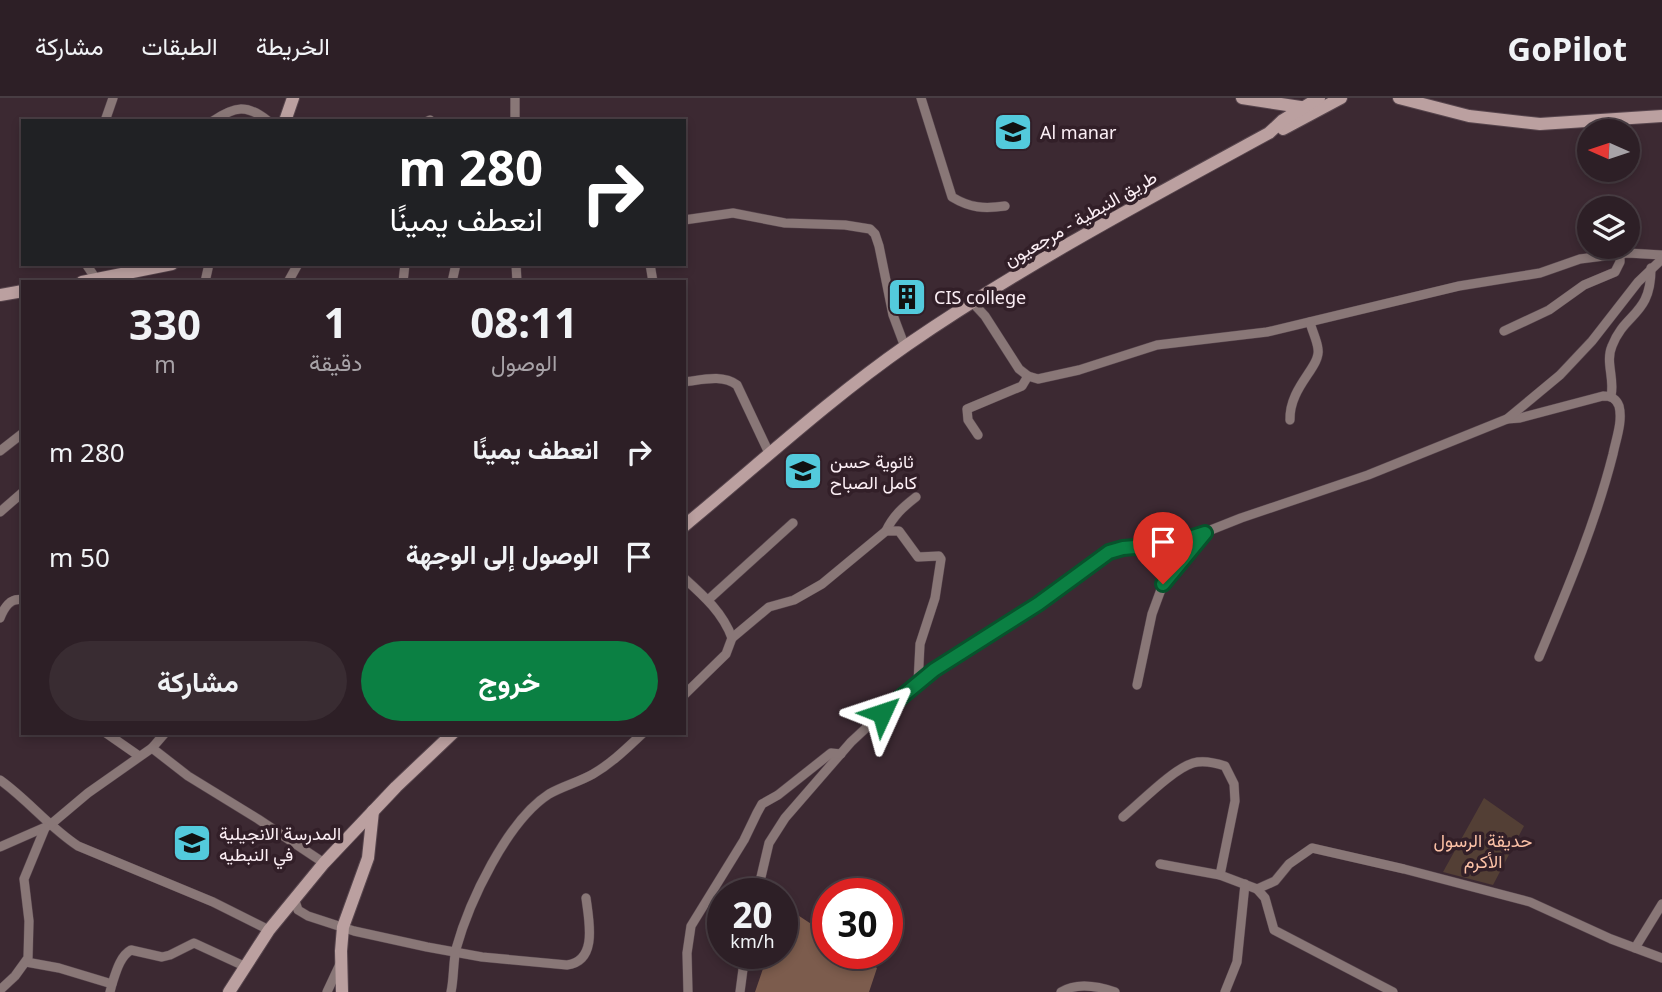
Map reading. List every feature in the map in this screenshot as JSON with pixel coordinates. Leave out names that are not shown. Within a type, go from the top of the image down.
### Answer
[{"type":"main road","points":[[286,119],[293,98]]},
{"type":"main road","points":[[1242,98],[1316,105]]},
{"type":"main road","points":[[1293,98],[1316,105]]},
{"type":"main road","name":"طريق النبطية - مرجعيون","points":[[686,524],[769,453],[905,347],[972,302],[1044,258],[1269,133],[1279,131],[1316,105],[1341,98]]},
{"type":"main road","points":[[1399,98],[1469,116],[1540,124],[1662,116]]},
{"type":"main road","points":[[91,280],[162,266]]},
{"type":"main road","points":[[0,295],[21,292]]},
{"type":"main road","points":[[229,992],[269,930],[324,863],[451,735]]},
{"type":"main road","points":[[342,992],[343,927],[369,858],[373,811]]},
{"type":"street","points":[[106,119],[113,98]]},
{"type":"street","points":[[515,98],[515,119]]},
{"type":"street","points":[[921,98],[952,197],[976,208],[1005,206]]},
{"type":"street","points":[[216,119],[232,110],[244,109],[255,111],[265,119]]},
{"type":"street","points":[[686,220],[733,213],[785,223],[845,225],[870,229],[879,246],[893,315],[905,347]]},
{"type":"street","points":[[1640,255],[1662,257]]},
{"type":"street","points":[[1507,419],[1560,375],[1662,257]]},
{"type":"street","points":[[972,302],[985,316],[1018,369],[1028,376],[1049,378],[1157,345],[1267,331],[1458,286],[1521,277],[1587,259]]},
{"type":"street","points":[[1504,331],[1549,310],[1584,285],[1610,275],[1618,268],[1619,259]]},
{"type":"street","points":[[87,266],[96,279]]},
{"type":"street","points":[[1539,657],[1586,546],[1620,421],[1618,404],[1611,396],[1613,380],[1609,361],[1612,345],[1648,298],[1651,268]]},
{"type":"street","points":[[1290,420],[1293,396],[1318,361],[1318,349],[1310,322]]},
{"type":"street","points":[[978,435],[968,420],[967,409],[1022,386],[1028,376]]},
{"type":"street","points":[[686,382],[729,379],[737,385],[769,453]]},
{"type":"street","points":[[761,878],[769,843],[777,830],[868,726],[918,682],[1038,604],[1109,552],[1123,548],[1171,544],[1368,475],[1507,419],[1611,396]]},
{"type":"street","points":[[0,451],[21,435]]},
{"type":"street","points":[[0,512],[21,494]]},
{"type":"street","points":[[686,693],[726,654],[733,638],[769,607],[794,600],[822,584],[886,531],[900,510],[916,497]]},
{"type":"street","points":[[708,600],[793,523]]},
{"type":"street","points":[[886,531],[899,531],[918,557],[939,556],[941,559],[934,598],[920,644],[918,682]]},
{"type":"street","points":[[1137,685],[1152,614],[1163,584],[1205,533]]},
{"type":"street","points":[[686,580],[708,600],[728,626],[733,638]]},
{"type":"street","points":[[0,618],[11,601],[21,600]]},
{"type":"street","points":[[109,735],[139,756]]},
{"type":"street","points":[[0,847],[47,827],[88,793],[152,748],[162,735]]},
{"type":"street","points":[[452,992],[456,951],[476,892],[510,836],[533,807],[549,794],[593,774],[614,760],[641,735]]},
{"type":"street","points":[[152,748],[188,776],[324,863]]},
{"type":"street","points":[[688,992],[687,953],[691,926],[744,840],[762,804],[785,790],[831,753],[841,754]]},
{"type":"street","points":[[1123,817],[1192,763],[1216,763],[1226,766],[1234,784],[1235,800],[1220,875]]},
{"type":"street","points":[[0,780],[25,799],[47,827],[78,846],[213,902],[269,930]]},
{"type":"street","points":[[0,989],[26,962],[30,940],[24,879],[47,827]]},
{"type":"street","points":[[1257,889],[1275,881],[1289,864],[1312,848],[1530,902],[1662,958]]},
{"type":"street","points":[[1160,864],[1220,875],[1257,889],[1265,898],[1274,930],[1393,992]]},
{"type":"street","points":[[1225,992],[1237,962],[1245,884]]},
{"type":"street","points":[[295,901],[299,909],[309,916],[377,936],[532,963],[576,964],[584,958],[588,950],[586,898]]},
{"type":"street","points":[[1635,948],[1662,904]]},
{"type":"street","points":[[26,962],[59,968],[111,988],[120,962],[131,950],[162,957],[194,943],[244,966]]},
{"type":"street","points":[[327,992],[341,961]]},
{"type":"street","points":[[740,992],[743,969]]},
{"type":"street","points":[[1061,992],[1078,986],[1098,987],[1115,992]]},
{"type":"green space","name":"حديقة الرسول الأكرم","points":[[1484,798],[1524,826],[1493,885],[1443,872]]},
{"type":"shaded area","points":[[798,915],[812,924],[812,969],[877,969],[869,992],[755,992],[763,969],[798,969]]},
{"type":"place","name":"Al manar","points":[[1013,132]]},
{"type":"place","name":"CIS college","points":[[907,297]]},
{"type":"place","name":"ثانوية حسن كامل الصباح","points":[[803,471]]},
{"type":"place","name":"المدرسة الانجيلية في النبطيه","points":[[192,843]]},
{"type":"route","points":[[882,713],[934,670],[1038,604],[1109,552],[1138,546],[1157,547],[1205,533],[1163,584]]}]
